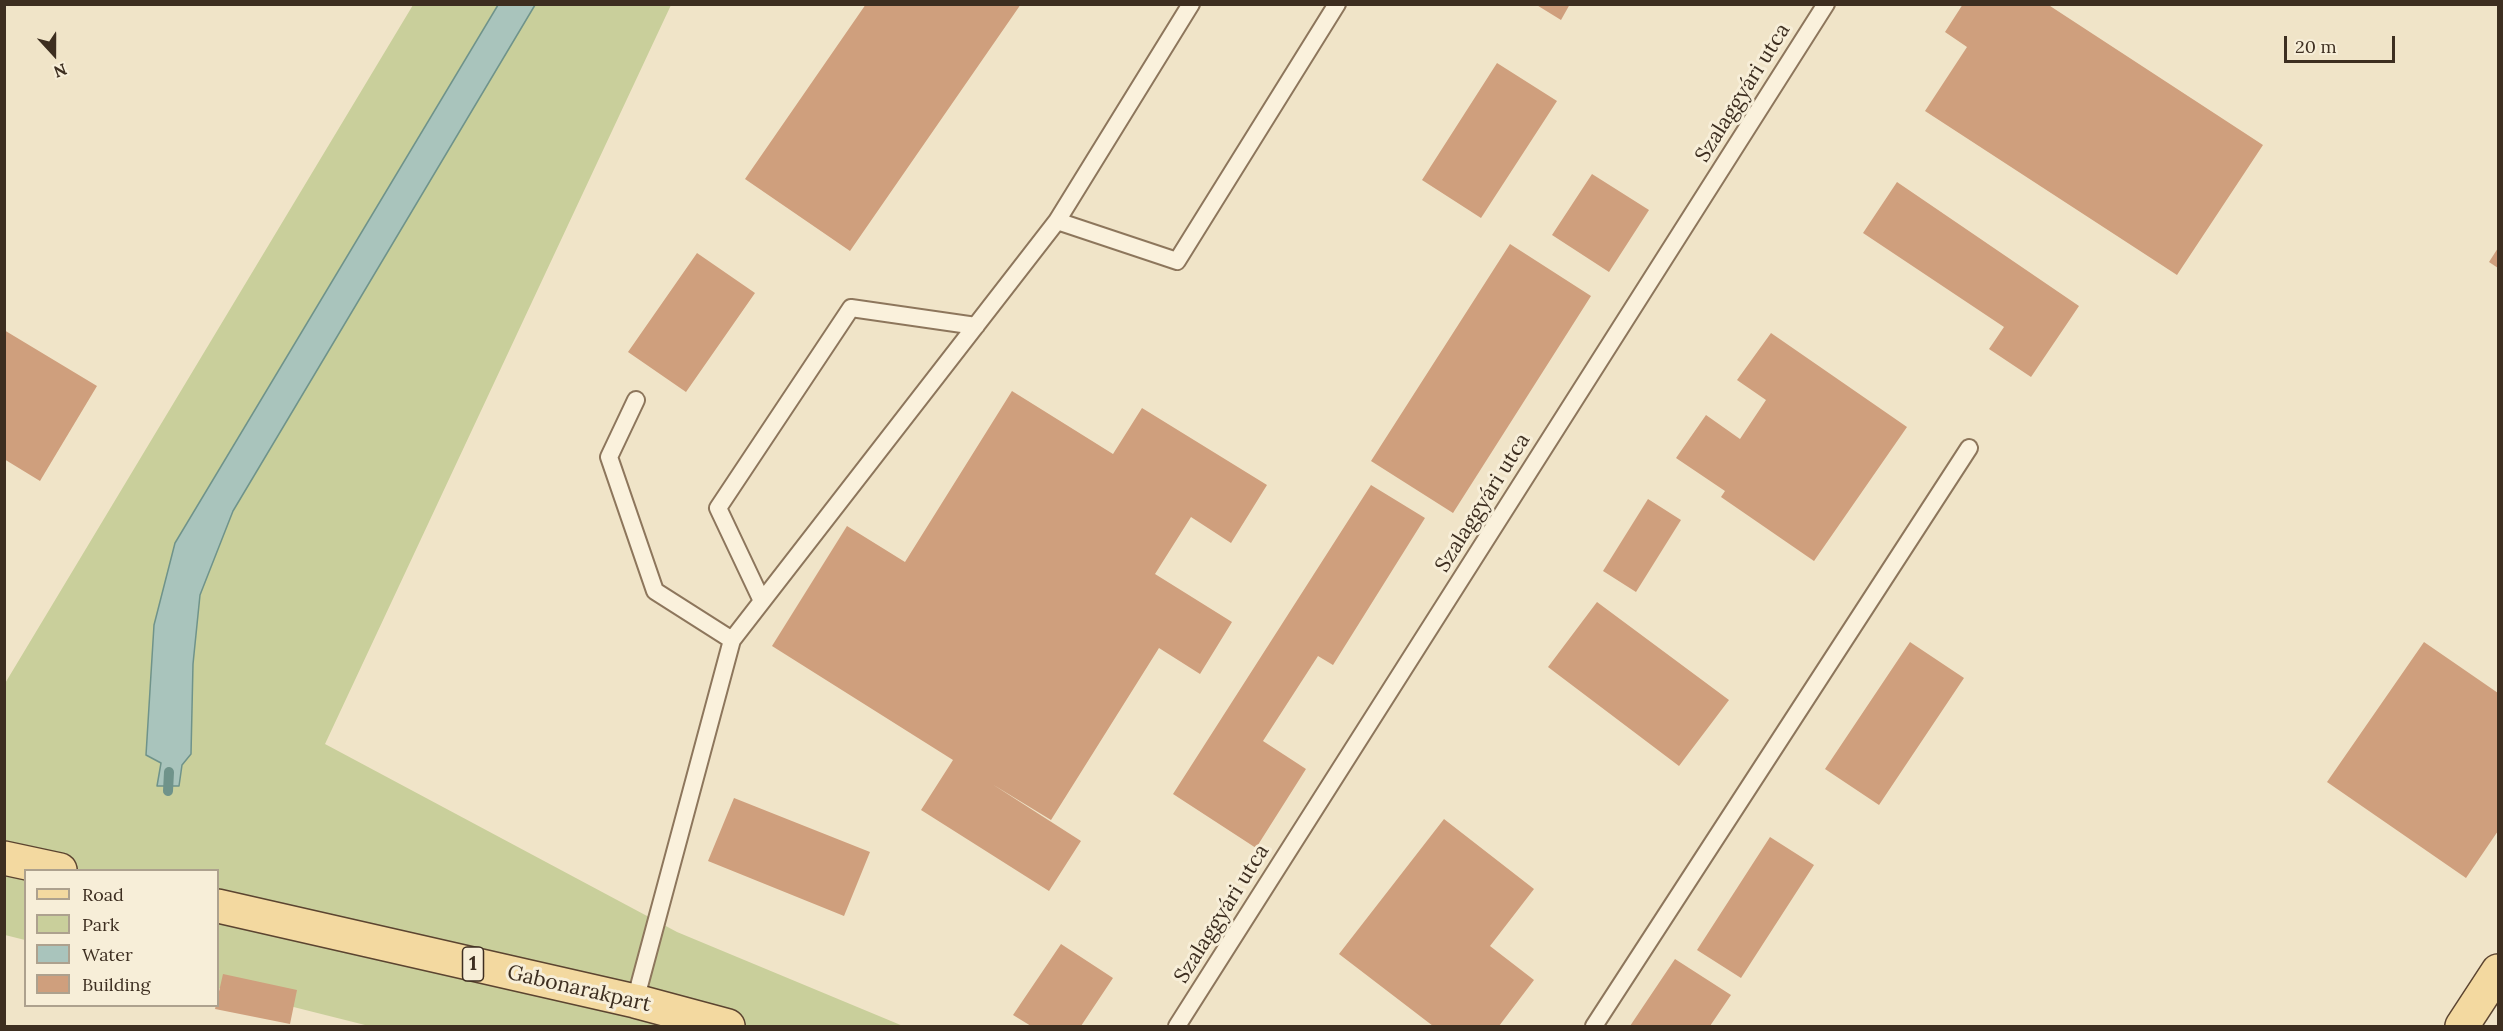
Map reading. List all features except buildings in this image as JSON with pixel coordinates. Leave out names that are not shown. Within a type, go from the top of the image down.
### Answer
[{"type":"main road","points":[[4,858],[55,869]]},
{"type":"main road","name":"Gabonarakpart","points":[[219,906],[635,1001],[728,1026]]},
{"type":"main road","points":[[2462,1026],[2499,971]]},
{"type":"lane","points":[[635,1001],[732,640],[1057,221],[1191,4]]},
{"type":"lane","points":[[1057,221],[1177,261],[1337,4]]},
{"type":"lane","name":"Szalaggyári utca","points":[[1177,1026],[1826,4]]},
{"type":"lane","points":[[762,601],[718,508],[851,308],[976,326]]},
{"type":"lane","points":[[636,400],[609,457],[655,591],[732,640]]},
{"type":"lane","points":[[1594,1026],[1969,448]]},
{"type":"green space","points":[[413,5],[498,5],[175,543],[161,763],[179,785],[200,595],[233,511],[535,5],[671,5],[325,744],[677,932],[903,1026],[369,1026],[219,988],[219,869],[24,869],[24,940],[5,935],[4,685]]},
{"type":"water","points":[[498,5],[535,5],[233,511],[200,595],[193,664],[191,754],[182,765],[179,786],[157,786],[161,763],[146,755],[154,625],[175,543]]},
{"type":"waterway","points":[[168,791],[169,772]]}]
